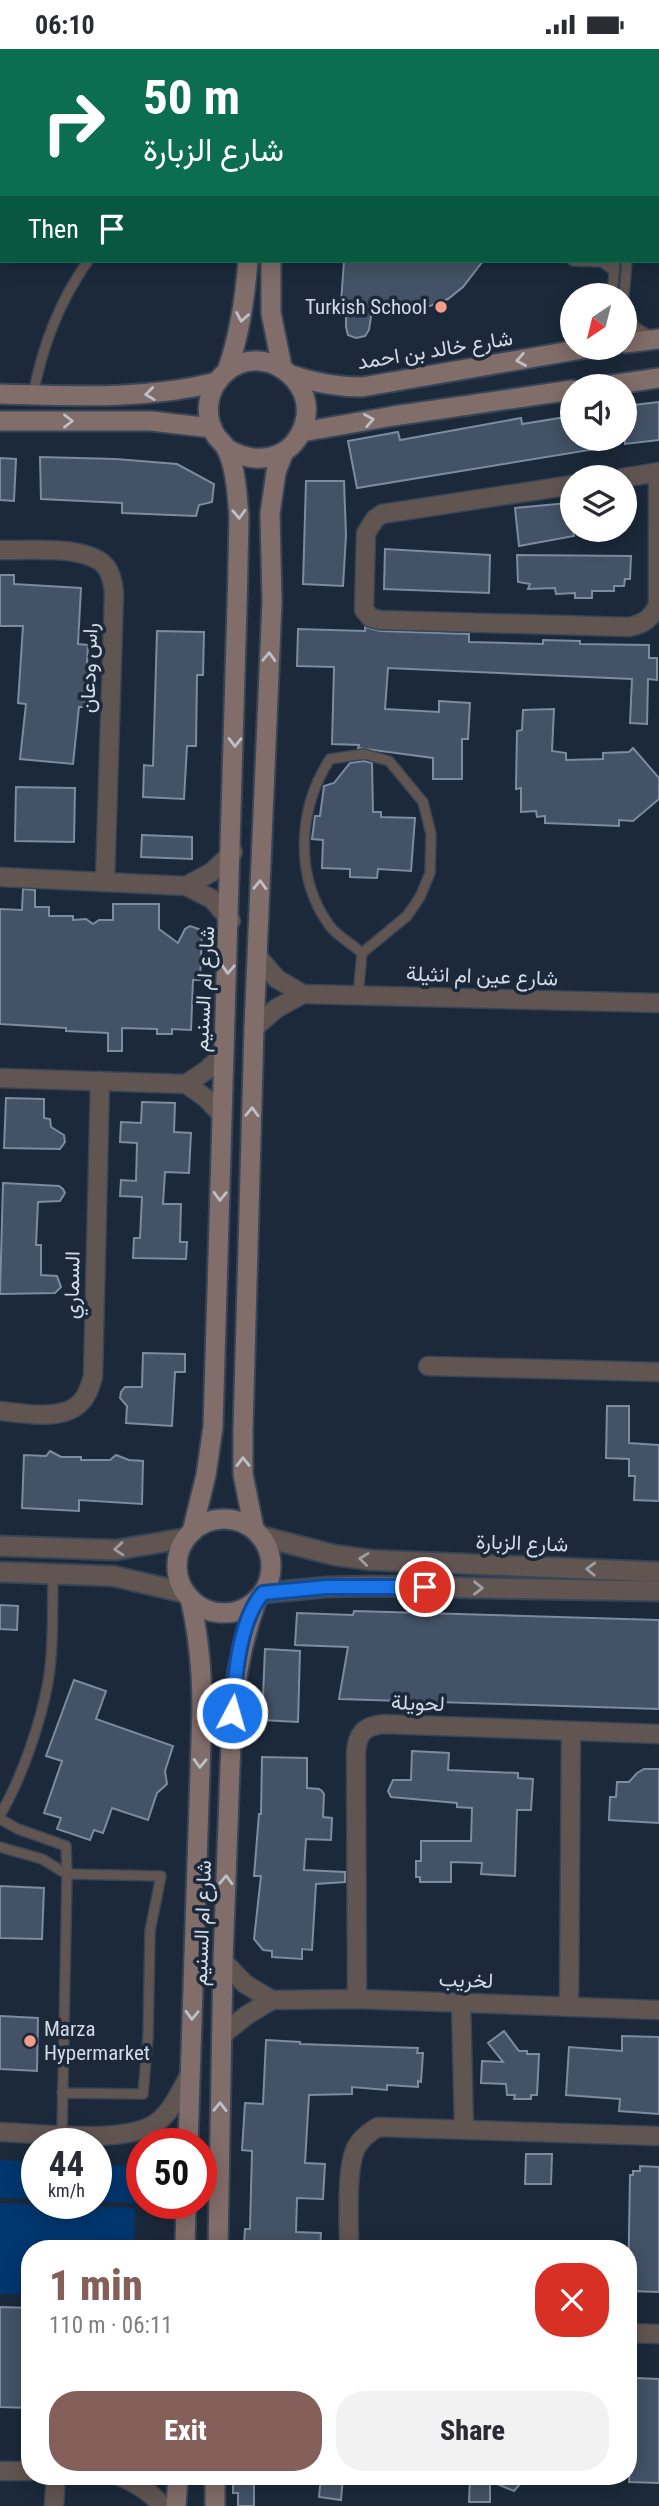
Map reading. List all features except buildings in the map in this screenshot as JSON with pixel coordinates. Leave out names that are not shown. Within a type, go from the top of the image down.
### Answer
[{"type":"main road","points":[[248,263],[244,312],[238,338],[210,397],[208,413],[212,428],[226,447],[237,455],[251,459],[267,459],[282,454]]},
{"type":"main road","points":[[271,263],[271,313],[287,371]]},
{"type":"main road","points":[[637,342],[659,339]]},
{"type":"main road","name":"شارع خالد بن احمد","points":[[287,371],[320,384],[362,387],[560,353]]},
{"type":"main road","points":[[0,394],[136,396],[180,391],[222,376],[240,364],[254,360],[269,362],[287,371],[302,389],[306,403],[302,432],[282,454],[276,472],[270,514],[272,602],[254,1028],[243,1474],[257,1532],[268,1549],[272,1564],[270,1580],[259,1597],[237,1611],[215,1612],[202,1607],[188,1595],[178,1571],[181,1548],[189,1535],[206,1523],[222,1519],[239,1521],[257,1532]]},
{"type":"main road","points":[[637,381],[659,378]]},
{"type":"main road","points":[[302,432],[393,415],[560,392]]},
{"type":"main road","points":[[0,421],[151,421],[212,428]]},
{"type":"main road","name":"شارع ام السنيم","points":[[189,1535],[206,1475],[213,1427],[233,852],[239,516],[235,482],[226,447]]},
{"type":"main road","name":"شارع ام السنيم","points":[[188,1595],[198,1630],[202,1664],[188,2128]]},
{"type":"main road","name":"شارع ام السنيم","points":[[218,2240],[221,2036],[232,1713],[243,1637],[259,1597]]},
{"type":"main road","points":[[185,2240],[186,2219]]},
{"type":"main road","points":[[176,2506],[177,2485]]},
{"type":"main road","points":[[215,2485],[215,2506]]},
{"type":"street","points":[[560,487],[382,514],[374,519],[366,533],[364,610],[371,618],[380,620],[629,627],[639,625],[654,613],[658,604],[658,473],[637,476]]},
{"type":"street","name":"راس ودعان","points":[[0,550],[81,552],[94,557],[105,566],[112,578],[114,593],[105,882]]},
{"type":"street","points":[[186,886],[212,872],[233,852]]},
{"type":"street","points":[[0,877],[186,886],[212,899],[230,921]]},
{"type":"street","points":[[257,956],[277,979],[303,994]]},
{"type":"street","points":[[254,1028],[277,1008],[303,994]]},
{"type":"street","name":"شارع عين ام انثيلة","points":[[303,994],[659,1003]]},
{"type":"street","points":[[186,1084],[207,1070],[224,1053]]},
{"type":"street","points":[[0,1078],[186,1084],[206,1098],[223,1116]]},
{"type":"street","name":"السماري","points":[[0,1412],[54,1414],[68,1411],[80,1404],[93,1377],[100,1081]]},
{"type":"street","points":[[428,1366],[659,1372]]},
{"type":"street","name":"شارع الزبارة","points":[[257,1532],[334,1555],[371,1560],[659,1571]]},
{"type":"street","points":[[0,1546],[116,1550],[189,1535]]},
{"type":"street","points":[[0,1572],[113,1576],[188,1595]]},
{"type":"street","points":[[259,1597],[327,1587],[371,1586],[659,1591]]},
{"type":"street","name":"لحويلة","points":[[357,1999],[356,1753],[361,1732],[367,1727],[383,1724],[659,1734]]},
{"type":"street","points":[[569,2007],[571,1731]]},
{"type":"street","points":[[221,2036],[247,2015],[272,2000],[245,1984],[223,1961]]},
{"type":"street","name":"لخريب","points":[[272,2000],[357,1999],[659,2010]]},
{"type":"street","points":[[461,2002],[464,2129]]},
{"type":"street","points":[[146,2128],[156,2124],[165,2115],[190,2074]]},
{"type":"street","points":[[349,2240],[351,2163],[355,2150],[366,2133],[378,2127],[659,2136]]},
{"type":"street","points":[[0,2132],[21,2133]]},
{"type":"street","points":[[637,2333],[659,2334]]},
{"type":"street","points":[[0,2471],[21,2471]]},
{"type":"street","points":[[54,2506],[55,2485]]},
{"type":"street","points":[[139,2485],[162,2506]]},
{"type":"lane","points":[[33,395],[48,341],[62,305],[87,263]]},
{"type":"lane","points":[[625,283],[627,263]]},
{"type":"lane","points":[[637,328],[659,339]]},
{"type":"lane","points":[[358,996],[362,953],[407,916],[420,897],[430,873],[431,834],[423,802],[409,785],[388,761],[364,754],[330,759],[316,780],[308,808],[304,840],[310,892],[330,927],[362,953]]},
{"type":"lane","points":[[53,1573],[48,1683],[39,1718],[14,1789],[0,1817],[18,1829],[66,1846],[62,2128]]},
{"type":"lane","points":[[0,1847],[41,1859],[67,1874],[161,1876],[150,1931],[148,2037],[143,2094],[62,2093]]},
{"type":"shaded area","points":[[0,2160],[21,2161],[21,2199],[0,2198]]},
{"type":"shaded area","points":[[112,2165],[126,2165],[126,2203],[112,2202]]},
{"type":"shaded area","points":[[0,2203],[21,2204],[21,2219],[112,2219],[112,2207],[126,2208],[126,2219],[135,2219],[134,2240],[21,2240],[21,2295],[0,2294]]},
{"type":"place","name":"Turkish School","points":[[441,307]]},
{"type":"place","name":"Marza Hypermarket","points":[[30,2041]]},
{"type":"route","points":[[232,1713],[243,1637],[256,1601],[263,1593],[327,1587],[425,1587]]}]
